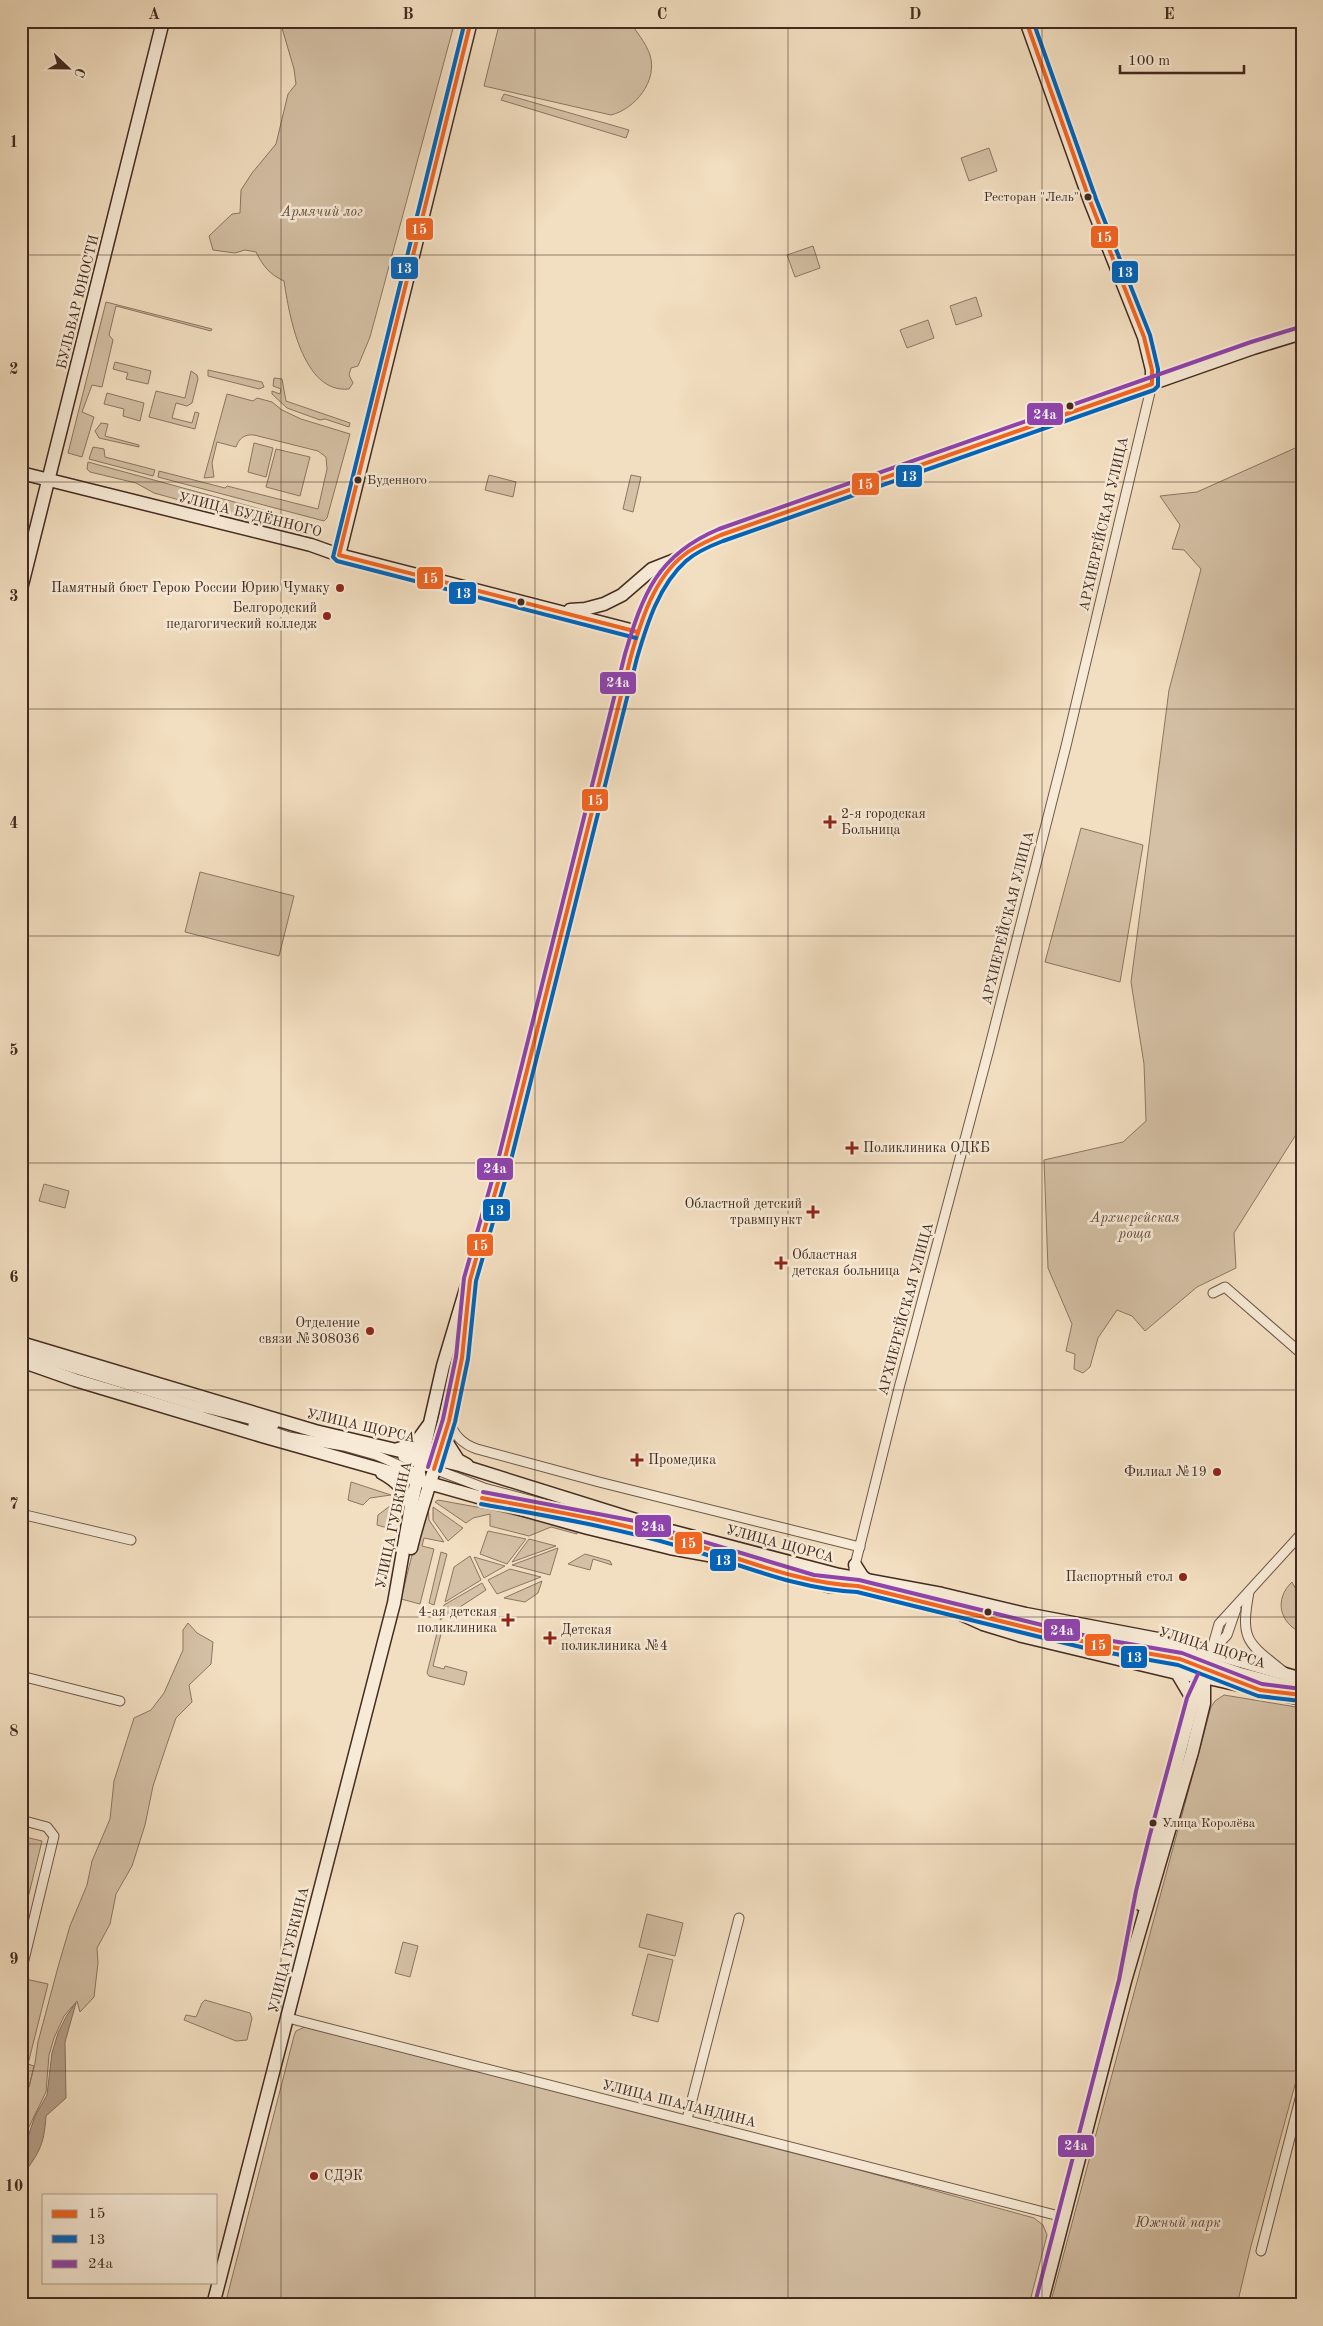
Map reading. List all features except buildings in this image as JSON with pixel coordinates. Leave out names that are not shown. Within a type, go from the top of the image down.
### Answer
[{"type":"main road","name":"БУЛЬВАР ЮНОСТИ","points":[[21,589],[163,21]]},
{"type":"main road","points":[[339,555],[471,21]]},
{"type":"main road","points":[[1026,21],[1090,201],[1144,337],[1152,370],[1152,384]]},
{"type":"main road","name":"УЛИЦА ГУБКИНА","points":[[394,1603],[404,1580],[421,1507],[427,1470],[429,1424],[443,1366],[470,1280],[504,1158],[638,632],[653,598],[668,573],[681,558],[704,542],[720,535],[1253,348],[1302,333]]},
{"type":"main road","name":"УЛИЦА БУДЁННОГО","points":[[21,473],[304,543],[339,555],[638,632]]},
{"type":"main road","name":"УЛИЦА БУДЁННОГО","points":[[557,611],[585,609],[604,604],[622,595],[652,569],[681,558]]},
{"type":"main road","name":"УЛИЦА ГУБКИНА","points":[[213,2305],[394,1603],[411,1506],[444,1438],[449,1421],[462,1358],[470,1280]]},
{"type":"main road","name":"УЛИЦА ЩОРСА","points":[[21,1343],[315,1431],[396,1450],[452,1489],[482,1498],[645,1543],[736,1560],[829,1586],[856,1580]]},
{"type":"main road","name":"УЛИЦА ЩОРСА","points":[[21,1361],[75,1380],[341,1459],[368,1464],[427,1470],[474,1470],[671,1531],[856,1580],[945,1607]]},
{"type":"main road","points":[[396,1450],[415,1444],[429,1424]]},
{"type":"main road","points":[[444,1438],[458,1460],[474,1470]]},
{"type":"main road","points":[[368,1464],[399,1484],[407,1493],[411,1506]]},
{"type":"main road","points":[[856,1580],[942,1594],[1026,1614],[1179,1643],[1208,1665],[1260,1690],[1302,1700]]},
{"type":"main road","points":[[945,1607],[983,1624],[1022,1636],[1177,1673],[1208,1665],[1286,1674],[1302,1678]]},
{"type":"main road","points":[[1125,1981],[1142,1892],[1193,1700],[1208,1665]]},
{"type":"main road","points":[[1041,2305],[1125,1981],[1192,1752],[1204,1703],[1208,1665]]},
{"type":"main road","points":[[1177,1673],[1193,1700]]},
{"type":"street","name":"АРХИЕРЕЙСКАЯ УЛИЦА","points":[[856,1580],[860,1547],[899,1388],[987,1057],[1066,746],[1152,384]]},
{"type":"street","points":[[1213,1293],[1225,1287],[1302,1354]]},
{"type":"street","points":[[21,1352],[197,1406],[378,1448],[427,1470],[484,1488],[590,1516],[671,1531]]},
{"type":"street","name":"УЛИЦА ЩОРСА","points":[[449,1421],[458,1437],[468,1446],[477,1449],[599,1482],[860,1547]]},
{"type":"street","name":"УЛИЦА ЩОРСА","points":[[482,1498],[590,1516],[684,1541],[736,1560]]},
{"type":"street","points":[[21,1514],[131,1540]]},
{"type":"street","points":[[1208,1665],[1219,1624],[1302,1533]]},
{"type":"street","points":[[1249,1592],[1244,1619],[1245,1634],[1250,1643],[1286,1674]]},
{"type":"street","name":"УЛИЦА ЩОРСА","points":[[945,1607],[1024,1626],[1160,1646],[1208,1665],[1302,1689]]},
{"type":"street","points":[[21,1676],[120,1701]]},
{"type":"street","name":"УЛИЦА ЩОРСА","points":[[1260,1690],[1302,1695]]},
{"type":"street","points":[[21,1820],[47,1827],[54,1836],[24,1964],[21,1965]]},
{"type":"street","points":[[687,2119],[739,1918]]},
{"type":"street","name":"УЛИЦА ШАЛАНДИНА","points":[[288,2018],[1063,2217]]},
{"type":"street","points":[[1260,2251],[1302,2090]]},
{"type":"green space","name":"Армячий лог","points":[[280,21],[455,21],[370,337],[358,366],[351,368],[349,375],[353,383],[349,389],[333,387],[320,379],[309,366],[294,331],[284,281],[267,269],[256,252],[245,250],[235,253],[213,250],[209,236],[232,214],[240,213],[241,190],[252,173],[276,144],[288,94],[296,84],[294,69]]},
{"type":"green space","points":[[500,21],[629,21],[650,55],[652,65],[648,84],[628,107],[611,115],[484,86]]},
{"type":"green space","points":[[504,94],[629,130],[626,138],[501,100]]},
{"type":"green space","points":[[989,148],[997,171],[969,181],[961,158]]},
{"type":"green space","points":[[813,246],[820,268],[795,277],[787,255]]},
{"type":"green space","points":[[976,297],[982,316],[956,325],[950,306]]},
{"type":"green space","points":[[106,302],[212,329],[211,331],[116,306],[109,335],[113,340],[102,387],[92,385],[82,412],[94,417],[82,457],[68,453]]},
{"type":"green space","points":[[928,320],[934,338],[907,348],[900,330]]},
{"type":"green space","points":[[115,362],[151,371],[148,384],[126,379],[128,373],[113,369]]},
{"type":"green space","points":[[208,370],[262,382],[264,387],[259,389],[208,376]]},
{"type":"green space","points":[[191,371],[197,375],[198,379],[192,403],[187,406],[176,403],[172,418],[192,423],[195,412],[199,413],[195,429],[149,417],[156,391],[185,398]]},
{"type":"green space","points":[[274,378],[282,379],[286,401],[350,423],[349,427],[325,419],[320,420],[287,408],[272,394],[272,391],[280,394],[281,389],[273,386]]},
{"type":"green space","points":[[107,393],[144,403],[140,421],[123,416],[124,409],[104,404]]},
{"type":"green space","points":[[227,394],[253,401],[257,398],[272,402],[282,410],[301,419],[350,434],[327,518],[324,521],[158,477],[159,471],[318,509],[327,469],[326,457],[318,451],[254,435],[243,437],[236,447],[217,442],[212,463],[214,477],[204,478]]},
{"type":"green space","points":[[101,423],[108,424],[105,436],[139,445],[139,447],[99,438],[95,431]]},
{"type":"green space","points":[[254,443],[273,448],[266,477],[248,472]]},
{"type":"green space","name":"Архиерейская роща","points":[[1302,445],[1302,1125],[1234,1233],[1236,1268],[1197,1287],[1145,1331],[1132,1316],[1117,1310],[1098,1338],[1090,1367],[1083,1373],[1074,1369],[1075,1354],[1066,1351],[1072,1324],[1048,1268],[1044,1160],[1123,1142],[1146,1121],[1144,1064],[1131,982],[1169,690],[1201,569],[1184,550],[1172,549],[1180,525],[1160,496],[1197,492]]},
{"type":"green space","points":[[93,447],[104,449],[105,457],[155,470],[153,476],[89,459]]},
{"type":"green space","points":[[276,449],[310,457],[300,496],[266,487]]},
{"type":"green space","points":[[88,462],[311,523],[314,526],[312,529],[242,517],[154,493],[136,483],[90,472],[87,469]]},
{"type":"green space","points":[[489,475],[516,482],[513,497],[485,490]]},
{"type":"green space","points":[[631,475],[641,477],[633,512],[623,509]]},
{"type":"green space","points":[[1081,828],[1143,845],[1120,982],[1045,962]]},
{"type":"green space","points":[[200,872],[294,896],[279,956],[185,932]]},
{"type":"green space","points":[[44,1184],[69,1191],[65,1208],[39,1201]]},
{"type":"green space","points":[[351,1482],[391,1495],[370,1498],[363,1505],[348,1500]]},
{"type":"green space","points":[[398,1500],[391,1529],[377,1525],[378,1515]]},
{"type":"green space","points":[[438,1500],[493,1510],[578,1530],[577,1534],[551,1527],[529,1536],[490,1526],[490,1514],[473,1518],[466,1523],[435,1502]]},
{"type":"green space","points":[[428,1504],[429,1520],[444,1542],[424,1538],[422,1546],[434,1549],[420,1604],[401,1599],[413,1551]]},
{"type":"green space","points":[[433,1507],[463,1528],[448,1541],[433,1520]]},
{"type":"green space","points":[[488,1531],[526,1539],[507,1564],[480,1554]]},
{"type":"green space","points":[[529,1539],[556,1546],[512,1562]]},
{"type":"green space","points":[[558,1548],[550,1575],[512,1565]]},
{"type":"green space","points":[[441,1552],[447,1554],[434,1605],[429,1603]]},
{"type":"green space","points":[[585,1554],[610,1561],[612,1565],[593,1559],[590,1570],[568,1564]]},
{"type":"green space","points":[[470,1556],[481,1580],[445,1602],[454,1567]]},
{"type":"green space","points":[[474,1557],[505,1566],[484,1578]]},
{"type":"green space","points":[[510,1569],[541,1577],[497,1594],[488,1580]]},
{"type":"green space","points":[[542,1581],[538,1593],[525,1602],[504,1598]]},
{"type":"green space","points":[[1292,1582],[1299,1595],[1297,1608],[1302,1624],[1302,1633],[1288,1623],[1282,1610],[1283,1596]]},
{"type":"green space","points":[[482,1583],[486,1590],[440,1620],[444,1605]]},
{"type":"green space","points":[[188,1623],[197,1633],[213,1642],[211,1664],[189,1685],[192,1702],[176,1718],[153,1786],[145,1825],[132,1866],[116,1894],[110,1924],[97,1948],[98,1963],[94,1997],[80,2012],[77,2001],[64,2016],[49,2055],[46,2092],[26,2133],[21,2152],[23,2111],[21,2111],[21,1978],[48,1984],[28,2064],[34,2066],[29,2087],[35,2063],[38,2042],[58,1967],[70,1926],[87,1885],[92,1861],[110,1819],[114,1781],[134,1718],[151,1710],[164,1693],[183,1650],[183,1630]]},
{"type":"green space","points":[[437,1633],[441,1634],[433,1666],[444,1669],[445,1666],[467,1672],[464,1685],[429,1676],[427,1673]]},
{"type":"green space","name":"Южный парк","points":[[1224,1695],[1302,1708],[1302,2059],[1251,2246],[1237,2305],[1050,2305],[1211,1707],[1215,1701]]},
{"type":"green space","points":[[21,1836],[42,1841],[21,1926]]},
{"type":"green space","points":[[647,1914],[683,1923],[675,1956],[639,1947]]},
{"type":"green space","points":[[403,1942],[418,1946],[410,1977],[395,1973]]},
{"type":"green space","points":[[648,1954],[673,1960],[658,2022],[632,2015]]},
{"type":"green space","points":[[205,2000],[250,2013],[252,2018],[247,2040],[236,2041],[184,2020],[186,2015],[196,2017]]},
{"type":"green space","points":[[305,2027],[834,2163],[1034,2218],[1043,2225],[1047,2235],[1029,2305],[225,2305],[294,2036],[296,2031]]},
{"type":"shaded area","points":[[76,2003],[65,2042],[66,2098],[46,2116],[42,2143],[21,2178],[21,2158],[35,2116],[47,2095],[52,2053],[58,2033],[67,2015]]},
{"type":"transit line","name":"13","points":[[465,21],[333,557],[337,561],[636,638]]},
{"type":"transit line","name":"15","points":[[471,21],[339,555],[638,632]]},
{"type":"transit line","name":"15","points":[[434,1469],[449,1421],[462,1358],[470,1280],[505,1158],[631,656],[644,615],[664,576],[688,552],[721,535],[1152,384],[1152,370],[1144,337],[1090,201],[1026,21]]},
{"type":"transit line","name":"13","points":[[440,1471],[455,1422],[468,1359],[476,1281],[511,1160],[637,658],[655,606],[668,582],[686,561],[718,543],[1154,390],[1158,386],[1158,369],[1150,335],[1096,199],[1033,21]]},
{"type":"transit line","name":"24a","points":[[428,1467],[443,1419],[456,1357],[464,1278],[499,1156],[625,654],[646,595],[667,564],[698,539],[719,529],[1251,342],[1300,327]]},
{"type":"transit line","name":"24a","points":[[483,1492],[635,1521],[814,1575],[859,1580],[1095,1638],[1182,1653],[1262,1684],[1302,1689]]},
{"type":"transit line","name":"15","points":[[482,1498],[630,1527],[679,1540],[789,1575],[835,1584],[858,1586],[1094,1644],[1180,1659],[1260,1690],[1302,1695]]},
{"type":"transit line","name":"13","points":[[481,1504],[629,1533],[678,1546],[788,1581],[834,1590],[857,1592],[1093,1650],[1178,1665],[1258,1696],[1301,1701]]},
{"type":"transit line","name":"24a","points":[[1035,2303],[1119,1980],[1136,1891],[1149,1838],[1187,1698],[1198,1674]]},
{"type":"place","name":"Ресторан \"Лель\"","points":[[1088,197]]},
{"type":"place","name":"Буденного","points":[[358,480]]},
{"type":"place","name":"Памятный бюст Герою России Юрию Чумаку","points":[[340,588]]},
{"type":"place","name":"Белгородский педагогический колледж","points":[[327,616]]},
{"type":"place","name":"2-я городская Больница","points":[[830,822]]},
{"type":"place","name":"Поликлиника ОДКБ","points":[[852,1148]]},
{"type":"place","name":"Областной детский травмпункт","points":[[813,1212]]},
{"type":"place","name":"Областная детская больница","points":[[781,1263]]},
{"type":"place","name":"Отделение связи №308036","points":[[370,1331]]},
{"type":"place","name":"Промедика","points":[[637,1460]]},
{"type":"place","name":"Филиал №19","points":[[1217,1472]]},
{"type":"place","name":"Паспортный стол","points":[[1183,1577]]},
{"type":"place","name":"4-ая детская поликлиника","points":[[508,1620]]},
{"type":"place","name":"Детская поликлиника №4","points":[[550,1638]]},
{"type":"place","name":"Улица Королёва","points":[[1153,1823]]},
{"type":"place","name":"СДЭК","points":[[314,2176]]}]
